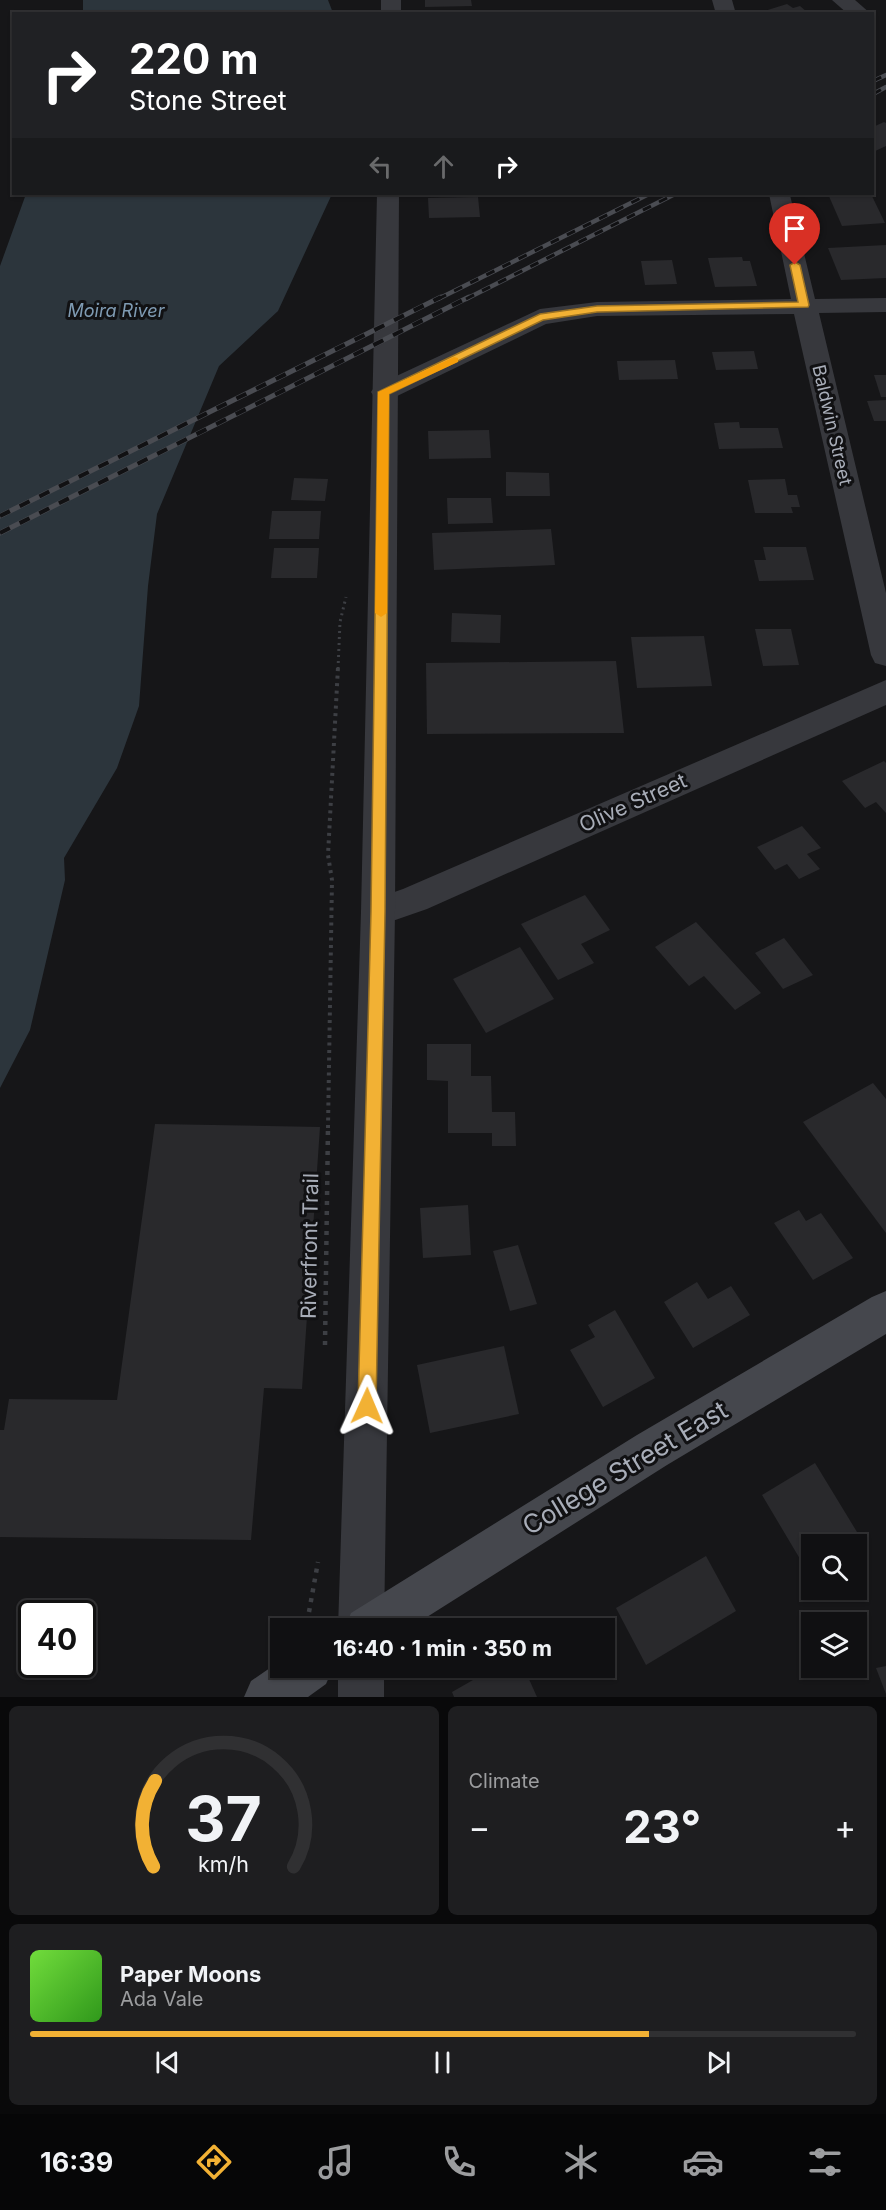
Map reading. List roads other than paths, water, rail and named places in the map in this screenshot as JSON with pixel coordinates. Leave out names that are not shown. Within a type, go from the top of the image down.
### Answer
[{"type":"main road","name":"College Street East","points":[[385,1618],[652,1450],[886,1311]]},
{"type":"main road","points":[[267,1697],[295,1678]]},
{"type":"street","points":[[842,0],[858,12]]},
{"type":"street","points":[[361,1618],[378,912],[388,195]]},
{"type":"street","name":"Baldwin Street","points":[[779,195],[886,655]]},
{"type":"street","points":[[384,392],[540,318],[597,309],[886,304]]},
{"type":"street","name":"Olive Street","points":[[378,912],[415,899],[886,692]]},
{"type":"street","points":[[361,1678],[361,1697]]},
{"type":"water","points":[[83,0],[328,0],[333,12],[83,12]]},
{"type":"water","name":"Moira River","points":[[26,195],[332,195],[278,311],[219,366],[157,514],[148,586],[139,706],[117,768],[64,858],[65,880],[30,1030],[0,1088],[0,266]]},
{"type":"railway","points":[[874,81],[886,75]]},
{"type":"railway","points":[[874,93],[886,87]]},
{"type":"railway","points":[[438,299],[647,195]]},
{"type":"railway","points":[[466,299],[673,195]]},
{"type":"railway","points":[[0,516],[441,297]]},
{"type":"railway","points":[[0,533],[469,297]]}]
